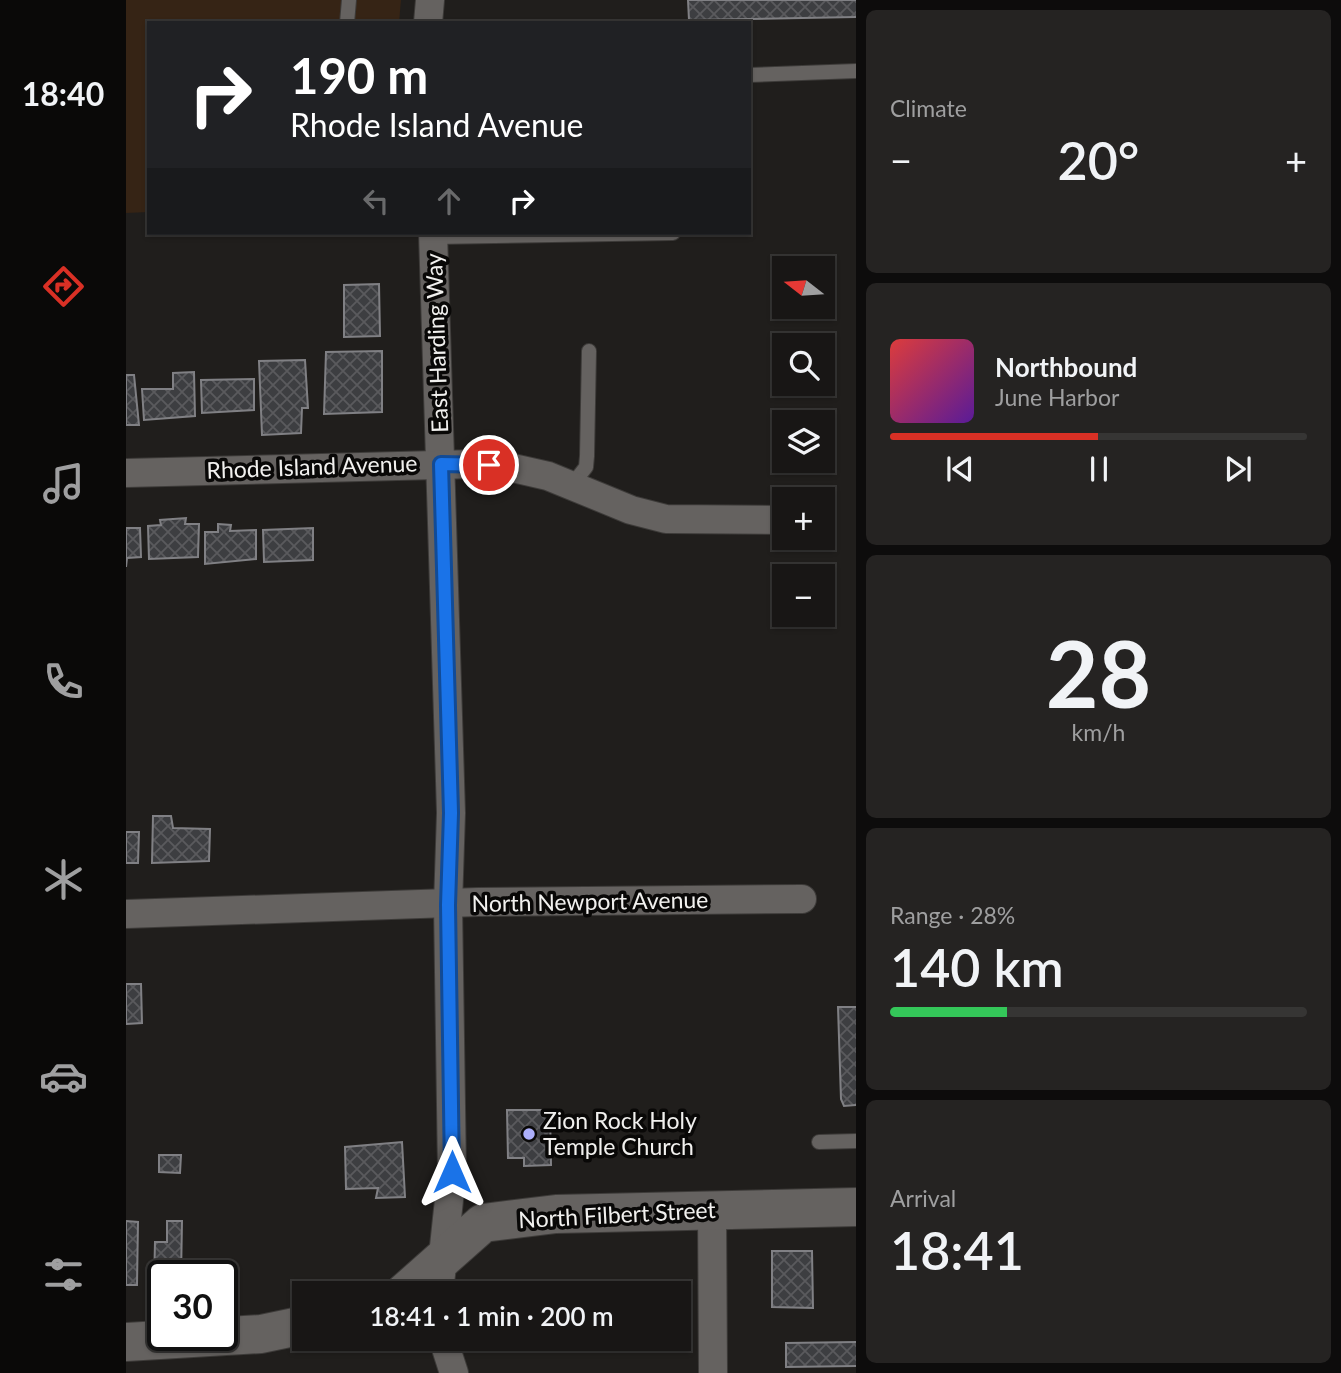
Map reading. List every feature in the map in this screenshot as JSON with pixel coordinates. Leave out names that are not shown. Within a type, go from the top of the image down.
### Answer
[{"type":"street","points":[[428,21],[430,0]]},
{"type":"street","name":"East Harding Way","points":[[433,235],[451,813],[448,905],[452,1172],[440,1277]]},
{"type":"street","name":"Rhode Island Avenue","points":[[126,473],[441,464],[504,466],[572,485],[631,510],[666,519],[772,520]]},
{"type":"street","name":"North Newport Avenue","points":[[126,914],[802,899]]},
{"type":"street","name":"North Filbert Street","points":[[440,1277],[483,1223],[556,1214],[856,1208]]},
{"type":"street","points":[[712,1210],[713,1373]]},
{"type":"street","points":[[126,1342],[261,1334],[292,1328]]},
{"type":"street","points":[[447,1351],[454,1373]]},
{"type":"lane","points":[[347,21],[349,0]]},
{"type":"lane","points":[[751,75],[856,71]]},
{"type":"lane","points":[[572,485],[586,467],[589,351]]},
{"type":"lane","points":[[820,1142],[856,1141]]},
{"type":"shaded area","points":[[126,0],[401,0],[399,21],[147,21],[147,212],[126,213]]},
{"type":"building","points":[[688,0],[856,0],[856,17],[689,20]]},
{"type":"building","points":[[379,284],[380,336],[344,337],[344,285]]},
{"type":"building","points":[[382,351],[382,412],[324,414],[326,352]]},
{"type":"building","points":[[305,360],[308,408],[302,408],[301,433],[262,435],[259,361]]},
{"type":"building","points":[[194,372],[195,416],[144,420],[142,389],[173,389],[173,373]]},
{"type":"building","points":[[126,375],[134,375],[139,425],[126,425]]},
{"type":"building","points":[[254,379],[254,410],[202,413],[201,380]]},
{"type":"building","points":[[186,518],[185,524],[199,524],[198,557],[149,559],[148,526],[161,525],[160,520]]},
{"type":"building","points":[[218,524],[231,525],[230,531],[256,530],[256,559],[205,564],[205,532],[218,532]]},
{"type":"building","points":[[126,528],[140,528],[141,557],[127,558],[126,567]]},
{"type":"building","points":[[313,528],[313,560],[264,562],[263,530]]},
{"type":"building","points":[[153,816],[171,816],[173,828],[210,829],[209,861],[152,863]]},
{"type":"building","points":[[126,832],[139,832],[138,863],[126,863]]},
{"type":"building","points":[[126,984],[141,984],[142,1023],[126,1024]]},
{"type":"building","points":[[838,1007],[856,1007],[856,1105],[844,1106],[841,1099]]},
{"type":"building","name":"Zion Rock Holy Temple Church","points":[[507,1110],[550,1110],[551,1165],[524,1166],[524,1158],[508,1158]]},
{"type":"building","points":[[402,1142],[405,1197],[376,1198],[378,1188],[346,1189],[345,1147]]},
{"type":"building","points":[[159,1155],[181,1155],[180,1173],[159,1172]]},
{"type":"building","points":[[126,1221],[138,1222],[137,1285],[126,1285]]},
{"type":"building","points":[[167,1221],[182,1221],[181,1260],[155,1260],[155,1242],[167,1242]]},
{"type":"building","points":[[772,1251],[812,1251],[813,1308],[772,1307]]},
{"type":"building","points":[[856,1342],[856,1366],[786,1367],[786,1343]]},
{"type":"place","name":"Zion Rock Holy Temple Church","points":[[529,1134]]},
{"type":"route","points":[[452,1172],[448,905],[451,813],[441,464],[489,465]]}]
